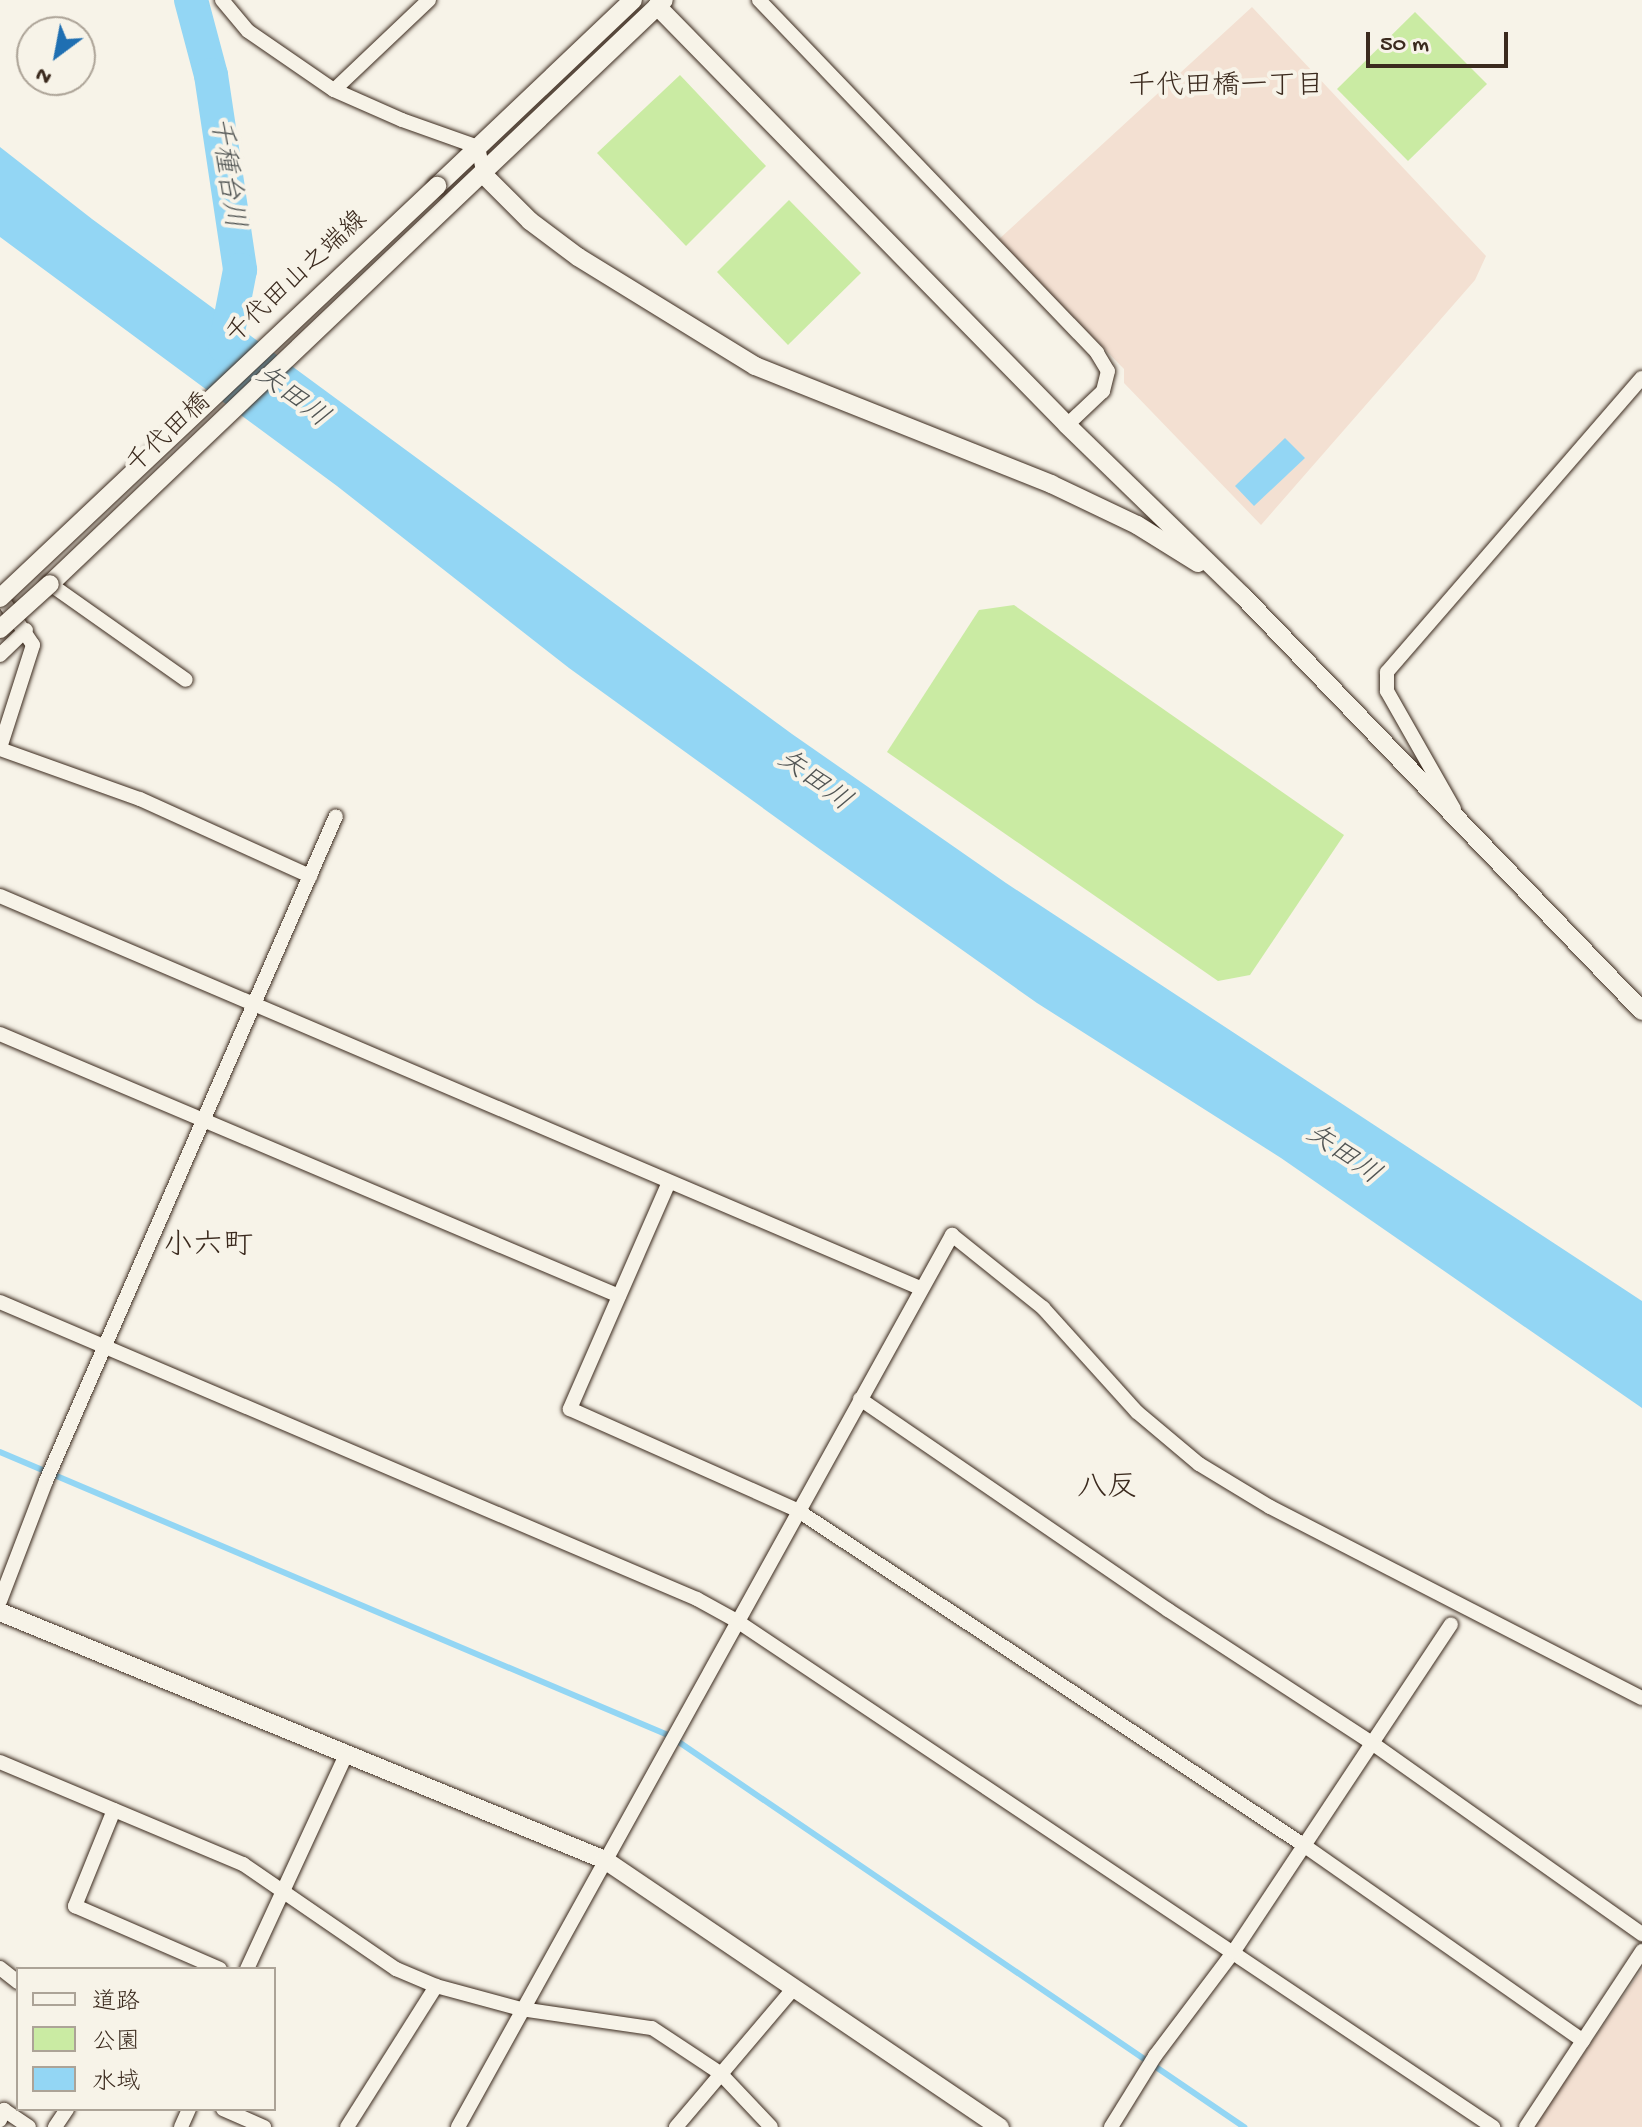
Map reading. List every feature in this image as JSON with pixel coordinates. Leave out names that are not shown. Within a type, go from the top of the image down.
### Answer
[{"type":"street","points":[[222,0],[248,31],[334,90],[402,120],[478,147],[484,175],[530,221],[578,257],[755,366],[1051,484],[1123,518],[1190,558],[1242,595]]},
{"type":"street","name":"千代田山之端線","points":[[0,597],[633,0]]},
{"type":"street","points":[[759,0],[1097,353],[1108,371],[1103,391],[1067,425]]},
{"type":"street","points":[[334,90],[427,1]]},
{"type":"street","points":[[484,175],[655,2],[1067,425],[1242,595],[1642,1011]]},
{"type":"street","name":"千代田橋","points":[[50,584],[484,175]]},
{"type":"street","points":[[1462,822],[1387,691],[1387,672],[1642,378]]},
{"type":"street","points":[[1123,518],[1137,519],[1144,514],[1142,497]]},
{"type":"street","points":[[0,629],[50,584],[186,680]]},
{"type":"street","points":[[0,597],[26,630],[33,645],[0,748],[140,799],[310,876]]},
{"type":"street","points":[[0,655],[26,630]]},
{"type":"street","points":[[0,1601],[46,1481],[336,816]]},
{"type":"street","points":[[0,896],[920,1288]]},
{"type":"street","points":[[0,1034],[619,1296]]},
{"type":"street","points":[[669,1182],[570,1409],[797,1510],[1302,1844],[1583,2041]]},
{"type":"street","points":[[459,2126],[675,1729],[952,1235],[1043,1308],[1137,1412],[1199,1464],[1270,1507],[1642,1698]]},
{"type":"street","points":[[0,1302],[697,1599],[737,1621],[1493,2127]]},
{"type":"street","points":[[860,1399],[1168,1610],[1372,1743],[1642,1934]]},
{"type":"street","points":[[0,1612],[605,1860],[1000,2127]]},
{"type":"street","points":[[1111,2127],[1155,2056],[1234,1951],[1302,1844],[1451,1625]]},
{"type":"street","points":[[248,1967],[282,1887],[347,1753]]},
{"type":"street","points":[[0,1762],[243,1864],[282,1887],[396,1969],[436,1986],[521,2009],[652,2028],[720,2073],[771,2127]]},
{"type":"street","points":[[114,1810],[75,1906],[215,1967]]},
{"type":"street","points":[[1526,2127],[1642,1951]]},
{"type":"street","points":[[0,1968],[16,1980]]},
{"type":"street","points":[[347,2127],[436,1986]]},
{"type":"street","points":[[676,2127],[794,1988]]},
{"type":"street","points":[[0,2120],[4,2110],[29,2127]]},
{"type":"street","points":[[228,2111],[264,2127]]},
{"type":"shaded area","points":[[1252,7],[1486,256],[1475,280],[1261,525],[1124,383],[1124,369],[998,240]]},
{"type":"shaded area","points":[[1642,1969],[1642,2127],[1533,2127]]},
{"type":"green space","points":[[1415,12],[1487,84],[1408,161],[1337,89]]},
{"type":"green space","points":[[680,75],[766,166],[686,246],[597,153]]},
{"type":"green space","points":[[789,200],[861,273],[788,345],[717,272]]},
{"type":"green space","points":[[1014,605],[1344,835],[1250,975],[1218,981],[887,752],[979,610]]},
{"type":"water","name":"矢田川","points":[[0,147],[92,219],[792,734],[1006,883],[1642,1301],[1642,1408],[1281,1158],[1037,1003],[821,850],[569,668],[337,486],[0,237]]},
{"type":"water","points":[[1285,438],[1305,458],[1254,506],[1235,486]]},
{"type":"waterway","name":"千種台川","points":[[191,0],[211,75],[240,270],[225,347]]},
{"type":"waterway","points":[[0,1452],[670,1736],[1244,2127]]},
{"type":"district","name":"千代田橋一丁目","points":[[1226,88]]},
{"type":"district","name":"小六町","points":[[208,1248]]},
{"type":"district","name":"八反","points":[[1107,1490]]}]
